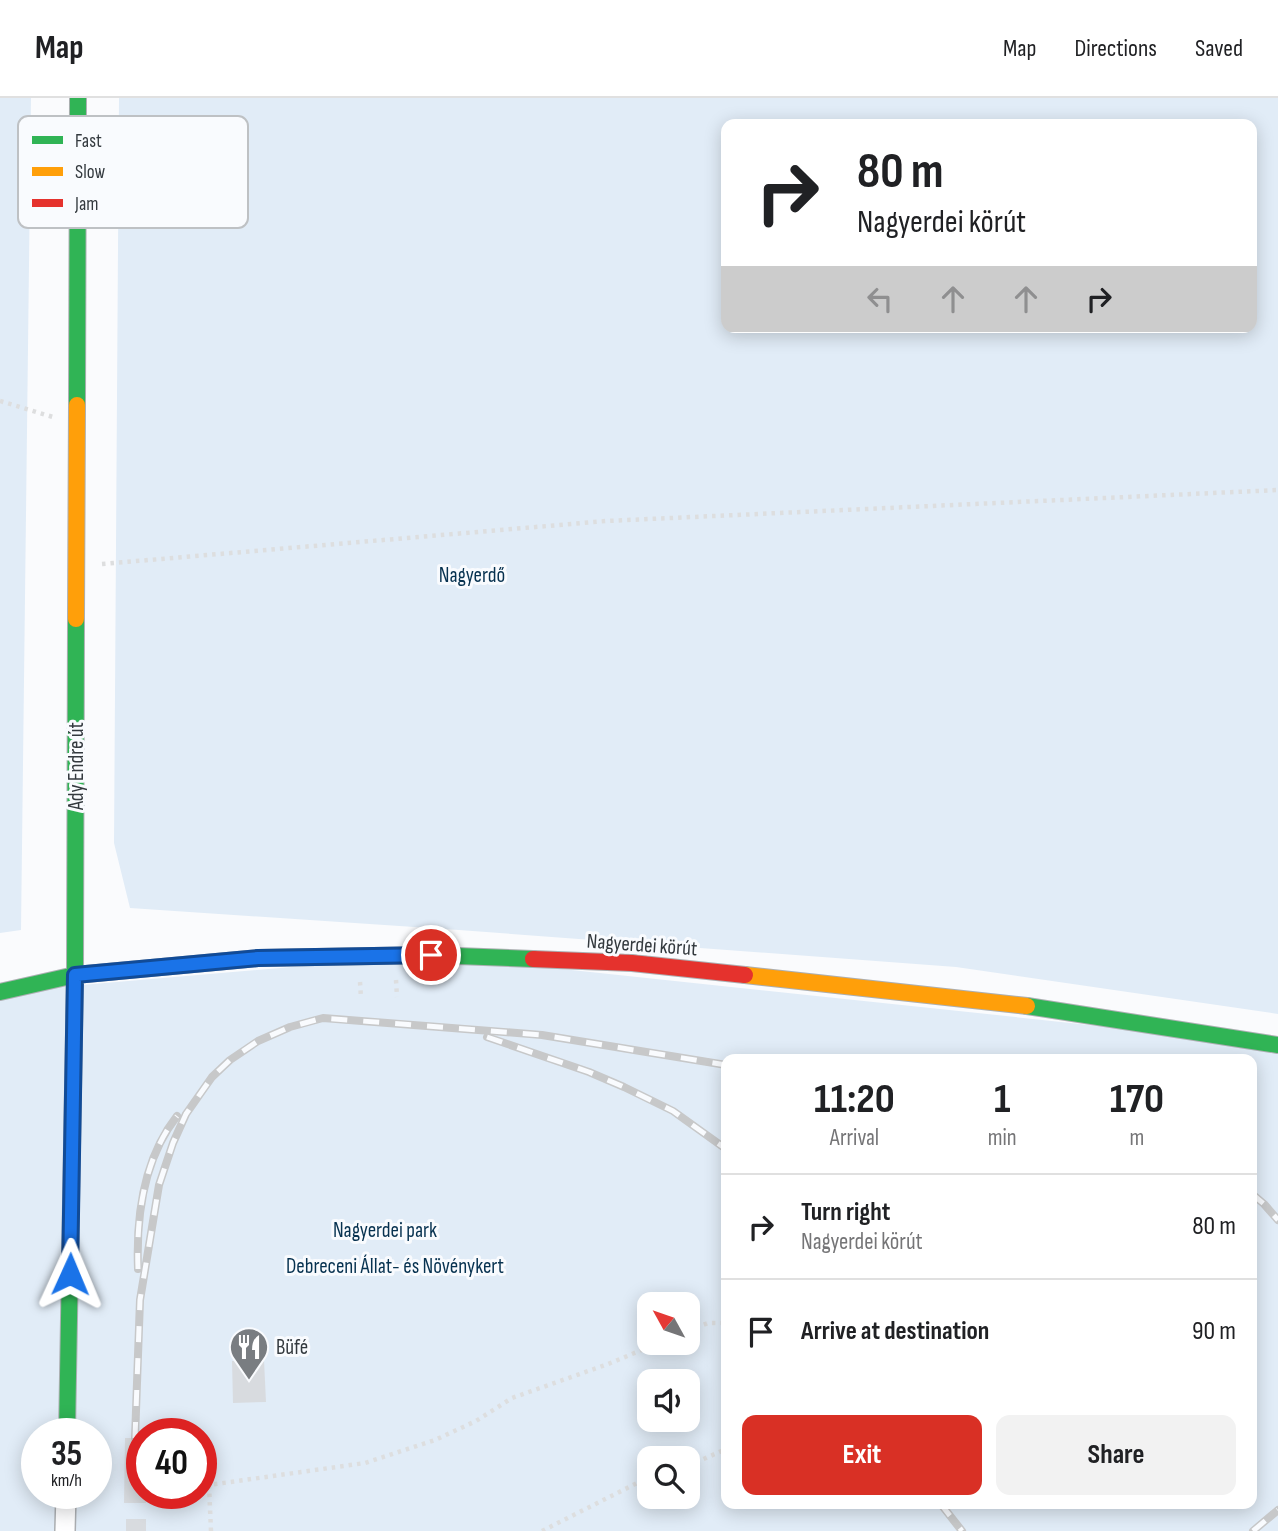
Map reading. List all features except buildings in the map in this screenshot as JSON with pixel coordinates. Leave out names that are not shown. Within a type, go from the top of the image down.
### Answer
[{"type":"street","name":"Ady Endre út","points":[[78,98],[78,116]]},
{"type":"street","name":"Ady Endre út","points":[[67,1418],[75,975],[78,228]]},
{"type":"street","name":"Nagyerdei körút","points":[[0,992],[75,975],[258,958],[431,955],[632,963],[1019,1005],[1278,1045]]},
{"type":"street","points":[[65,1531],[66,1509]]},
{"type":"path","points":[[0,401],[77,425]]},
{"type":"path","points":[[76,566],[606,521],[1278,490]]},
{"type":"path","points":[[396,980],[397,997]]},
{"type":"path","points":[[360,981],[361,998]]},
{"type":"path","points":[[700,1326],[721,1323]]},
{"type":"path","points":[[211,1531],[209,1485],[365,1463],[435,1440],[476,1421],[512,1398],[637,1352]]},
{"type":"path","points":[[700,1461],[721,1451]]},
{"type":"path","points":[[542,1531],[637,1483]]},
{"type":"green space","points":[[0,98],[31,98],[31,116],[18,116],[18,228],[29,228],[21,930],[0,933]]},
{"type":"green space","name":"Nagyerdő","points":[[119,98],[1278,98],[1278,1014],[956,967],[130,908],[114,843],[118,228],[248,228],[248,116],[119,116]]},
{"type":"green space","name":"Nagyerdei park","points":[[431,955],[1278,1045],[1278,1531],[0,1531],[0,992]]},
{"type":"railway","points":[[136,1418],[140,1300],[159,1185],[186,1114],[212,1077],[230,1060],[258,1041],[290,1027],[323,1018],[542,1035],[721,1064]]},
{"type":"railway","points":[[487,1037],[624,1087],[673,1111],[721,1145]]},
{"type":"railway","points":[[138,1269],[144,1188],[157,1150],[177,1116]]},
{"type":"railway","points":[[1257,1198],[1278,1220]]},
{"type":"railway","points":[[945,1509],[962,1531]]},
{"type":"railway","points":[[1253,1531],[1278,1510]]},
{"type":"traffic: fast","points":[[78,98],[78,116]]},
{"type":"traffic: fast","points":[[77,405],[78,228]]},
{"type":"traffic: fast","points":[[67,1418],[75,975],[76,619]]},
{"type":"traffic: fast","points":[[0,992],[75,975],[258,958],[431,955],[533,959]]},
{"type":"traffic: fast","points":[[1027,1006],[1278,1045]]},
{"type":"traffic: slow","points":[[76,619],[77,405]]},
{"type":"traffic: slow","points":[[745,975],[1027,1006]]},
{"type":"traffic: jam","points":[[533,959],[632,963],[745,975]]},
{"type":"place","name":"Büfé","points":[[249,1381]]},
{"type":"route","points":[[70,1274],[75,975],[258,958],[431,955]]},
{"type":"park label","name":"Debreceni Állat- és Növénykert","points":[[395,1266]]}]
